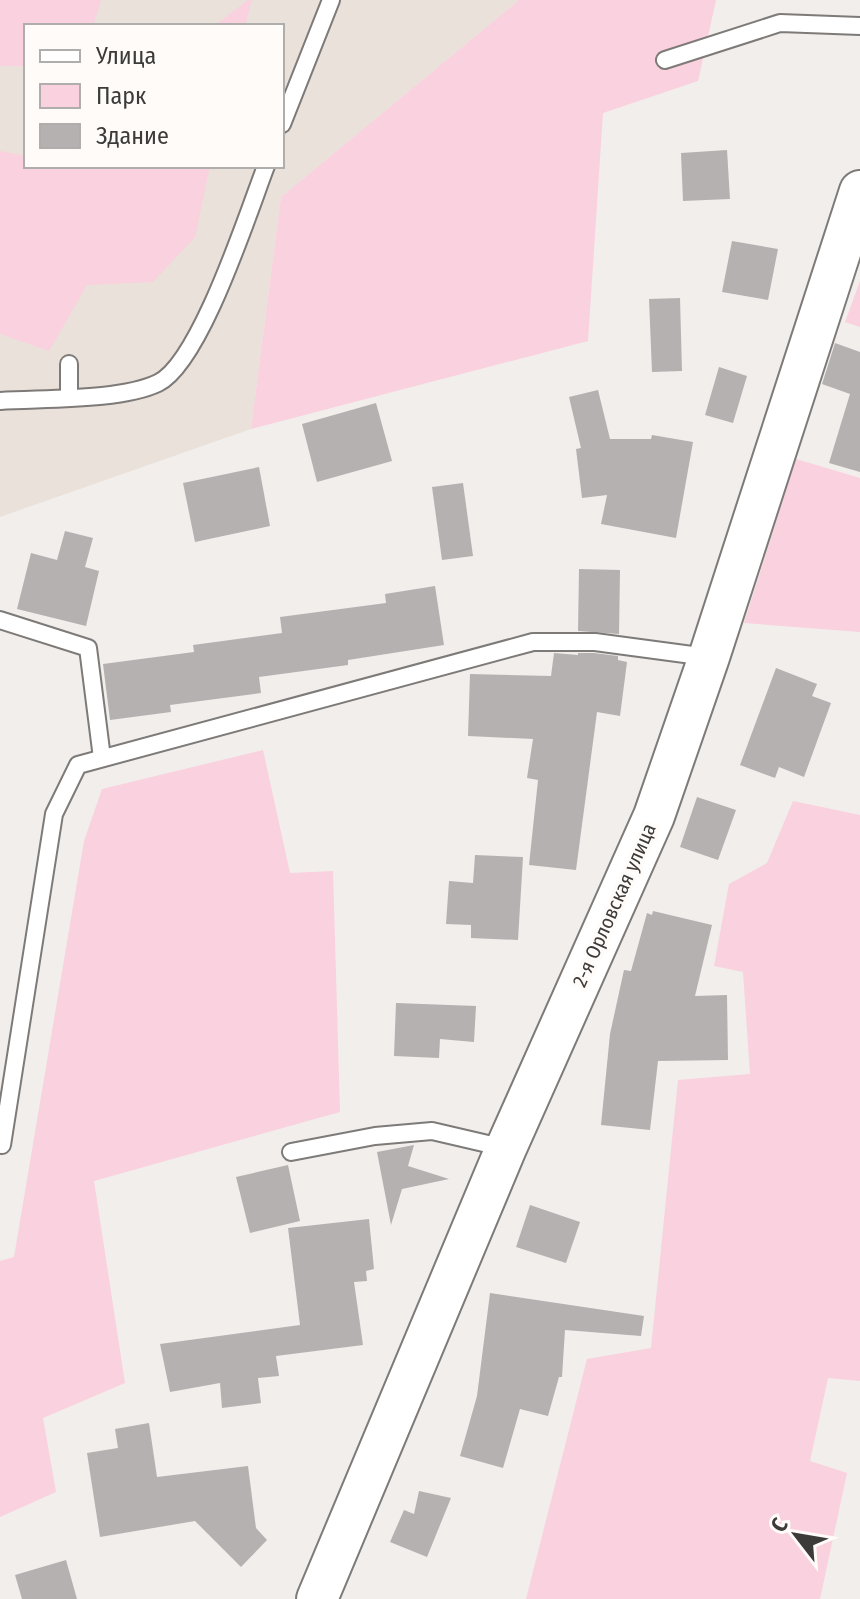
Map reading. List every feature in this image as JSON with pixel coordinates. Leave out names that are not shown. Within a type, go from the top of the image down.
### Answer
[{"type":"street","name":"2-я Орловская улица","points":[[317,1599],[506,1148],[654,816],[709,657],[860,191]]},
{"type":"lane","points":[[284,119],[331,0]]},
{"type":"lane","points":[[665,60],[780,23],[860,26]]},
{"type":"lane","points":[[0,401],[131,393],[161,382],[180,363],[199,335],[265,168]]},
{"type":"lane","points":[[69,364],[69,397]]},
{"type":"lane","points":[[0,620],[88,648],[102,758]]},
{"type":"lane","points":[[2,1145],[54,814],[78,765],[533,642],[595,642],[709,657]]},
{"type":"lane","points":[[291,1152],[375,1136],[432,1131],[506,1148]]},
{"type":"shaded area","points":[[0,0],[519,0],[281,197],[251,429],[0,517]]},
{"type":"green space","points":[[0,0],[101,0],[94,24],[24,24],[24,66],[0,66]]},
{"type":"green space","points":[[248,0],[252,0],[246,24],[217,24]]},
{"type":"green space","points":[[519,0],[716,0],[698,81],[603,113],[588,341],[251,429],[281,197]]},
{"type":"green space","points":[[0,151],[24,156],[24,168],[210,168],[195,237],[153,282],[87,285],[49,351],[0,334]]},
{"type":"green space","points":[[860,281],[860,327],[845,322]]},
{"type":"green space","points":[[796,459],[860,478],[860,632],[744,623]]},
{"type":"green space","points":[[263,750],[290,873],[333,871],[340,1112],[94,1181],[125,1383],[43,1418],[56,1492],[0,1517],[0,1261],[14,1257],[84,841],[102,789]]},
{"type":"green space","points":[[793,801],[860,815],[860,1381],[828,1378],[810,1461],[847,1473],[820,1599],[526,1599],[587,1359],[651,1348],[678,1080],[750,1074],[743,972],[714,966],[729,884],[767,863]]},
{"type":"building","points":[[727,150],[730,199],[683,201],[681,153]]},
{"type":"building","points":[[732,241],[778,249],[768,300],[722,292]]},
{"type":"building","points":[[680,298],[682,371],[652,372],[649,299]]},
{"type":"building","points":[[835,343],[860,352],[860,472],[829,463],[850,394],[822,384]]},
{"type":"building","points":[[719,367],[747,376],[733,423],[705,415]]},
{"type":"building","points":[[598,390],[610,439],[651,439],[652,435],[693,442],[676,538],[601,524],[607,495],[582,498],[576,449],[581,448],[569,397]]},
{"type":"building","points":[[376,403],[392,461],[317,482],[302,424]]},
{"type":"building","points":[[259,467],[270,526],[195,542],[183,483]]},
{"type":"building","points":[[463,483],[473,556],[442,560],[432,487]]},
{"type":"building","points":[[65,531],[93,538],[85,567],[99,571],[86,626],[17,609],[31,553],[57,560]]},
{"type":"building","points":[[579,569],[620,570],[619,634],[578,631]]},
{"type":"building","points":[[435,586],[444,645],[348,660],[348,665],[259,677],[261,693],[170,705],[171,712],[110,720],[103,664],[194,652],[193,645],[282,633],[280,617],[386,603],[385,594]]},
{"type":"building","points":[[554,653],[594,653],[618,656],[618,660],[627,662],[620,716],[597,712],[576,870],[529,865],[538,780],[527,778],[533,739],[468,736],[470,674],[551,676]]},
{"type":"building","points":[[776,668],[817,684],[812,696],[831,703],[804,777],[779,767],[775,778],[740,765]]},
{"type":"building","points":[[697,797],[736,810],[718,860],[680,847]]},
{"type":"building","points":[[475,855],[523,857],[518,940],[471,938],[471,925],[446,924],[449,881],[473,883]]},
{"type":"building","points":[[653,911],[712,925],[695,996],[727,995],[728,1060],[658,1061],[650,1130],[601,1125],[610,1034],[624,970],[631,971],[647,913],[652,915]]},
{"type":"building","points":[[396,1003],[476,1006],[474,1042],[440,1039],[439,1058],[394,1056]]},
{"type":"building","points":[[414,1145],[408,1166],[449,1179],[402,1189],[391,1225],[377,1152]]},
{"type":"building","points":[[288,1165],[300,1221],[250,1233],[236,1177]]},
{"type":"building","points":[[530,1205],[580,1222],[566,1263],[516,1247]]},
{"type":"building","points":[[369,1219],[374,1269],[366,1271],[367,1281],[354,1282],[363,1345],[276,1356],[279,1376],[258,1378],[261,1403],[222,1408],[220,1383],[170,1392],[160,1344],[300,1325],[288,1228]]},
{"type":"building","points":[[490,1293],[644,1316],[641,1336],[565,1330],[562,1377],[559,1377],[548,1416],[520,1409],[503,1468],[460,1456],[477,1396]]},
{"type":"building","points":[[149,1423],[157,1477],[248,1466],[256,1528],[267,1540],[241,1567],[195,1521],[100,1537],[87,1453],[118,1448],[115,1429]]},
{"type":"building","points":[[419,1491],[451,1498],[427,1557],[390,1542],[404,1510],[414,1514]]},
{"type":"building","points":[[66,1560],[77,1599],[22,1599],[15,1575]]}]
